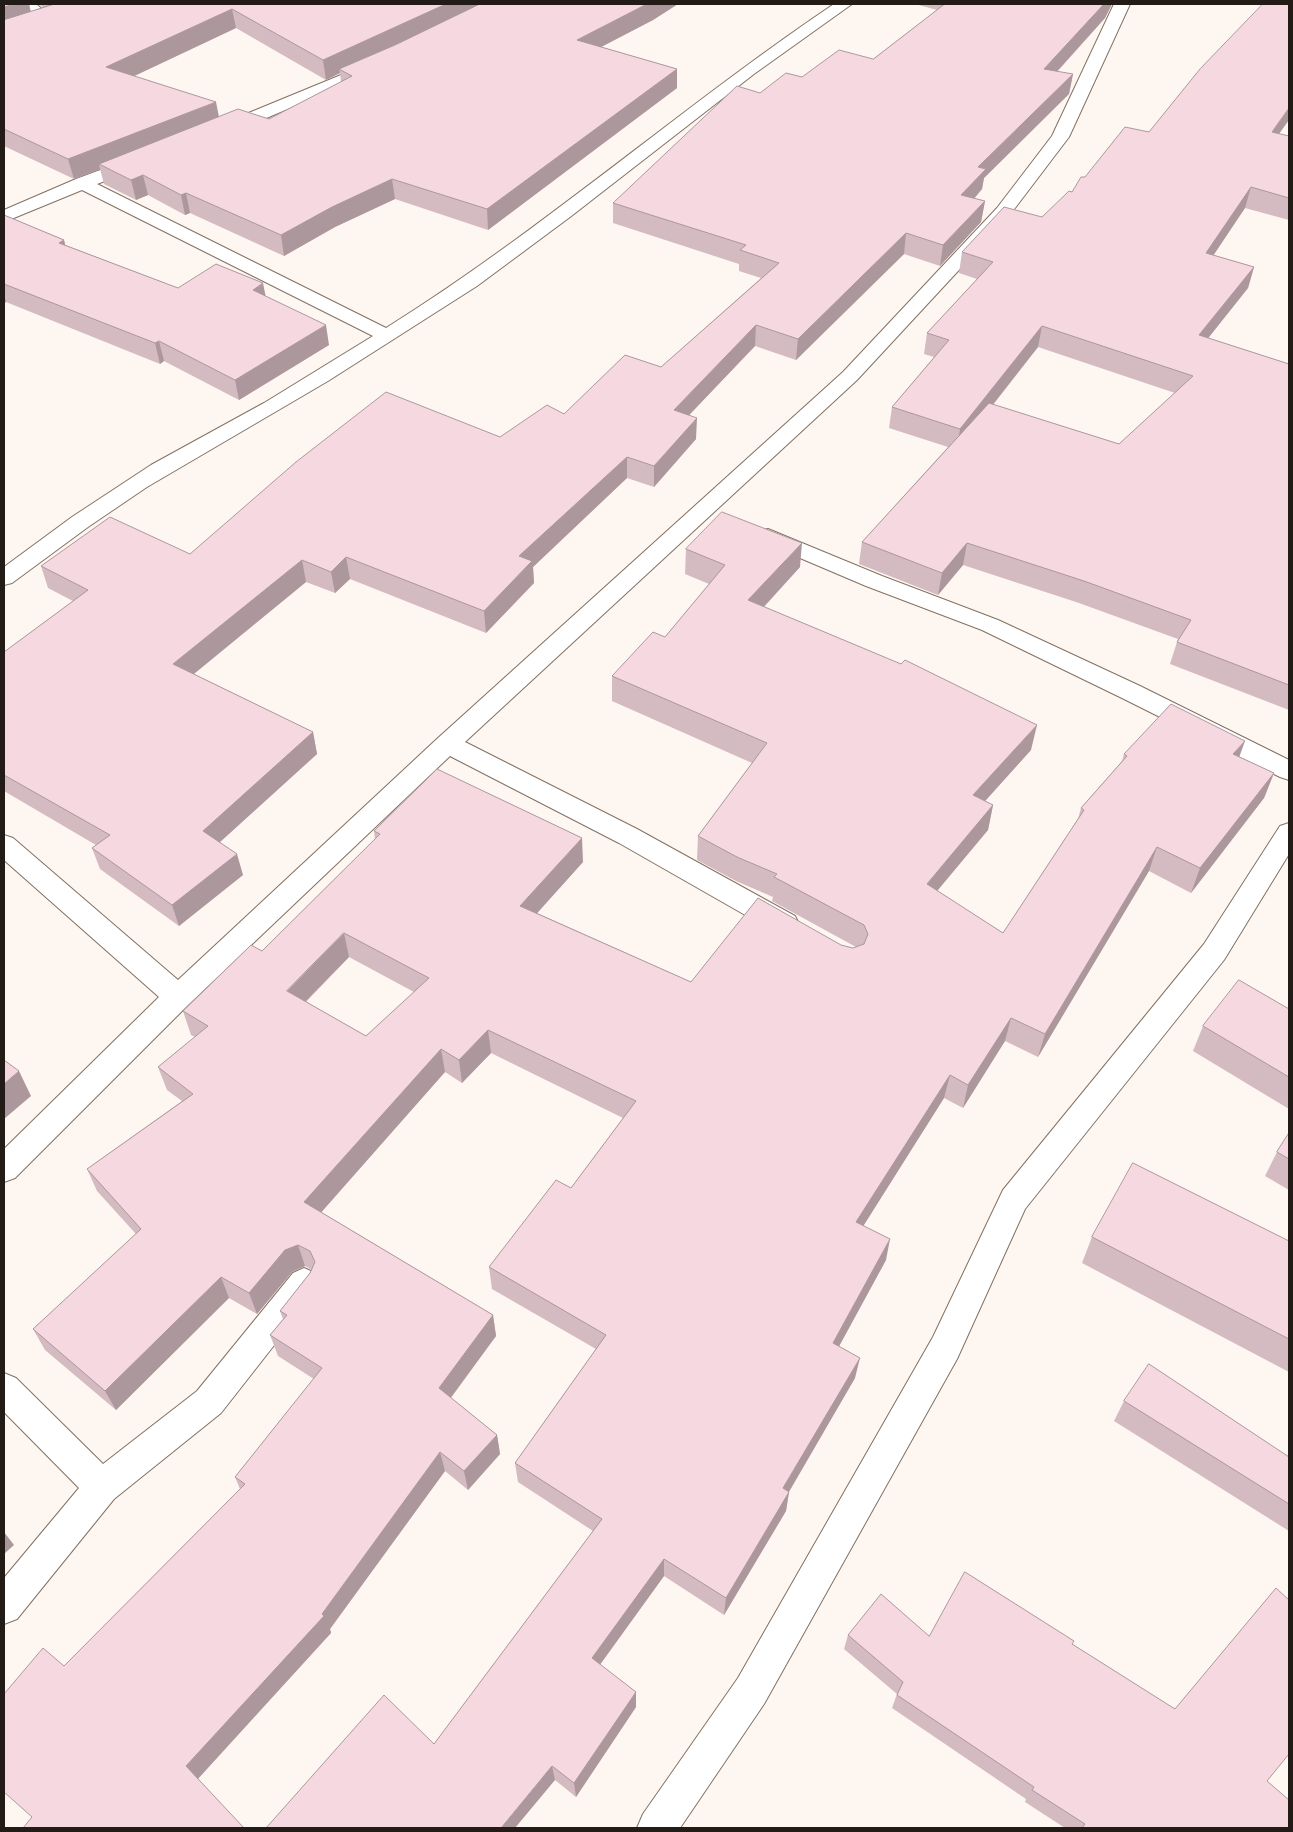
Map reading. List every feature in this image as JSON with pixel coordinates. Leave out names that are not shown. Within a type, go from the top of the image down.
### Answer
[{"type":"street","points":[[27,4],[48,21]]},
{"type":"street","points":[[4,578],[159,469],[269,408],[471,282],[589,195],[731,83],[844,4]]},
{"type":"street","points":[[4,1169],[178,997],[446,744],[850,376],[1003,212],[1060,137],[1122,4]]},
{"type":"street","points":[[30,27],[64,15]]},
{"type":"street","points":[[209,135],[352,77],[393,57]]},
{"type":"street","points":[[4,217],[155,156]]},
{"type":"street","points":[[82,184],[387,336]]},
{"type":"street","points":[[704,508],[874,581],[990,626],[1132,692],[1289,771]]},
{"type":"street","points":[[446,744],[628,836],[807,935]]},
{"type":"street","points":[[658,1828],[751,1691],[945,1348],[1014,1200],[1214,952],[1289,833]]},
{"type":"street","points":[[4,845],[178,997]]},
{"type":"street","points":[[4,1606],[102,1486],[209,1402],[304,1283]]},
{"type":"street","points":[[4,1389],[102,1486]]},
{"type":"building","points":[[55,4],[446,4],[323,60],[232,9],[106,67],[216,102],[68,159],[4,129],[4,20]]},
{"type":"building","points":[[480,4],[647,4],[577,40],[677,69],[487,209],[392,179],[332,207],[281,235],[186,193],[181,195],[143,175],[131,180],[99,164],[238,109],[269,119],[352,76],[339,69],[395,45]]},
{"type":"building","points":[[945,4],[1104,4],[1044,69],[1073,74],[978,167],[986,169],[961,195],[985,201],[943,245],[906,233],[798,339],[756,325],[674,410],[697,418],[654,466],[627,457],[519,556],[532,561],[484,611],[346,557],[331,572],[302,560],[173,664],[313,732],[203,831],[237,854],[172,905],[92,848],[110,835],[4,775],[4,652],[88,590],[41,566],[110,517],[190,554],[296,462],[386,392],[500,437],[547,405],[564,414],[625,355],[661,367],[779,263],[740,250],[746,245],[613,203],[737,86],[760,93],[786,73],[802,77],[839,50],[873,59]]},
{"type":"building","points":[[1263,4],[1289,4],[1289,108],[1272,132],[1289,136],[1289,198],[1251,187],[1206,253],[1254,267],[1199,335],[1289,364],[1289,685],[1177,642],[1191,620],[1084,581],[967,543],[942,573],[862,542],[989,403],[1119,444],[1193,376],[1042,326],[960,429],[892,407],[949,340],[927,333],[993,262],[962,252],[1004,207],[1042,217],[1069,191],[1072,192],[1081,177],[1085,177],[1125,127],[1149,132],[1200,69]]},
{"type":"building","points":[[4,215],[64,240],[59,243],[178,288],[216,264],[263,283],[253,290],[326,325],[235,380],[159,341],[155,343],[4,284]]},
{"type":"building","points":[[722,512],[802,543],[748,600],[901,664],[905,660],[1037,725],[973,795],[993,805],[927,884],[1003,933],[1084,810],[1081,808],[1127,756],[1124,754],[1171,704],[1245,741],[1233,754],[1274,773],[1200,868],[1157,847],[1045,1034],[1011,1018],[968,1085],[950,1075],[856,1222],[890,1239],[833,1343],[860,1358],[783,1488],[789,1492],[726,1598],[664,1559],[592,1658],[636,1692],[574,1783],[552,1766],[501,1828],[266,1828],[384,1695],[434,1744],[602,1519],[515,1463],[606,1335],[489,1267],[556,1180],[571,1188],[636,1101],[488,1030],[459,1060],[441,1049],[304,1202],[493,1315],[439,1388],[497,1435],[464,1471],[440,1452],[322,1614],[324,1616],[186,1766],[244,1828],[23,1828],[32,1817],[4,1792],[4,1694],[43,1648],[64,1666],[245,1484],[235,1477],[322,1368],[270,1335],[287,1315],[280,1311],[310,1273],[315,1262],[310,1251],[298,1245],[285,1250],[249,1293],[221,1277],[105,1391],[33,1329],[141,1229],[87,1169],[193,1094],[158,1067],[208,1026],[183,1011],[251,945],[262,951],[380,834],[374,831],[437,769],[582,838],[520,906],[691,982],[758,898],[841,945],[853,948],[864,944],[868,934],[864,925],[774,877],[777,874],[737,857],[698,836],[767,743],[612,676],[653,632],[665,637],[725,565],[686,549]],"holes":[[[344,933],[429,978],[366,1036],[287,991]]]},
{"type":"building","points":[[1239,980],[1289,1009],[1289,1077],[1203,1026]]},
{"type":"building","points":[[4,1060],[19,1071],[4,1084]]},
{"type":"building","points":[[1289,1133],[1289,1159],[1277,1152]]},
{"type":"building","points":[[1133,1163],[1289,1241],[1289,1339],[1092,1237]]},
{"type":"building","points":[[1149,1364],[1289,1457],[1289,1504],[1124,1401]]},
{"type":"building","points":[[965,1572],[1074,1641],[1072,1644],[1175,1709],[1276,1588],[1289,1600],[1289,1754],[1267,1781],[1289,1800],[1288,1828],[1082,1828],[1085,1824],[1032,1790],[1034,1787],[897,1695],[903,1682],[848,1635],[881,1594],[929,1636]]}]
